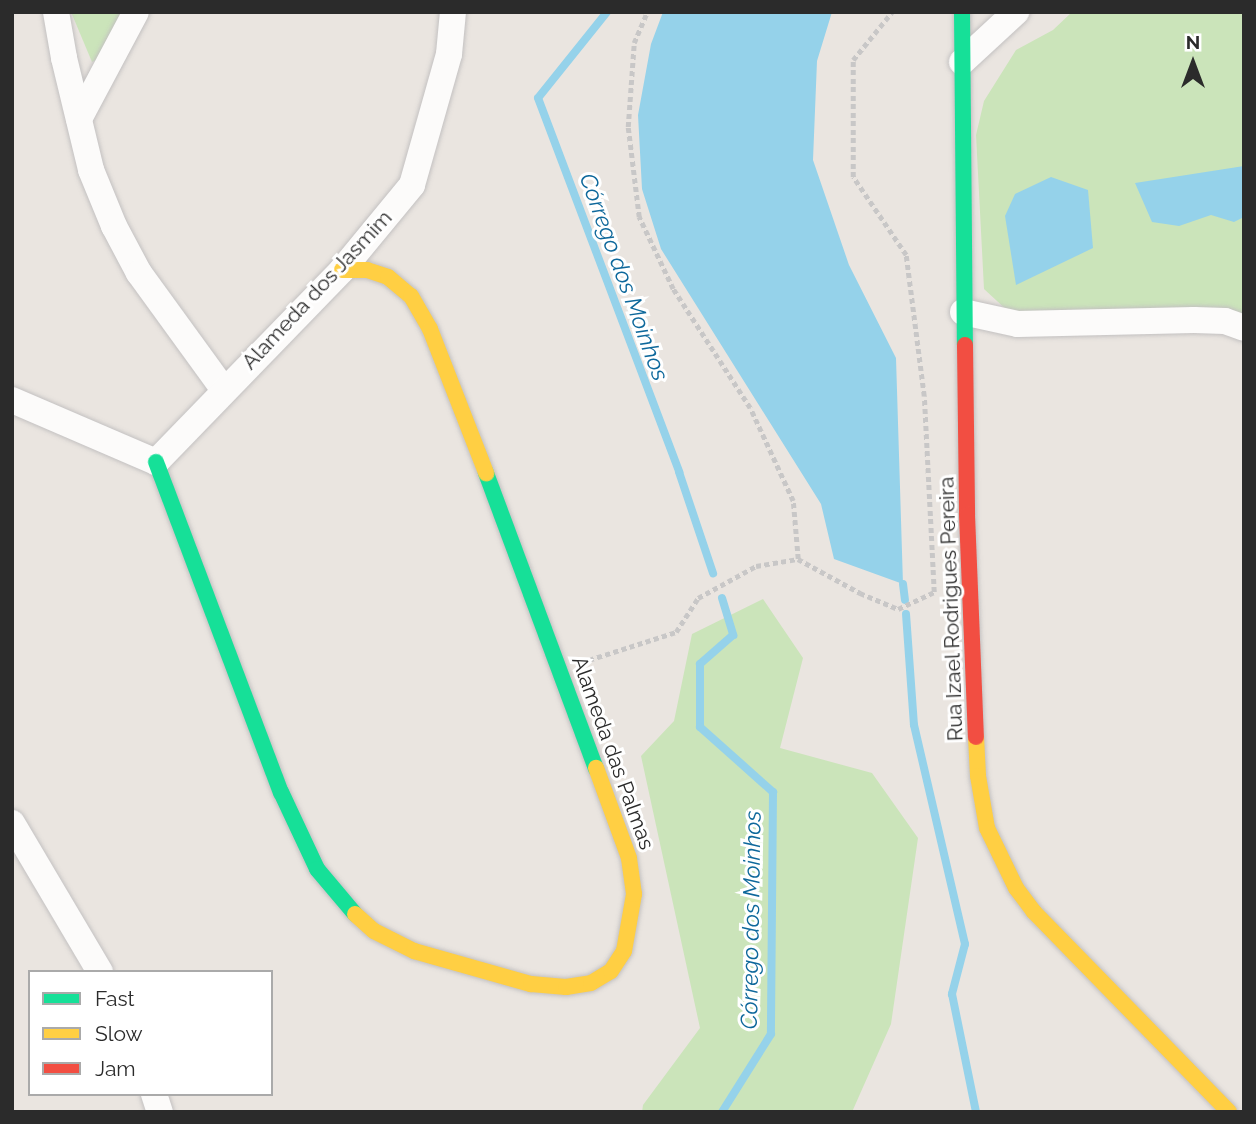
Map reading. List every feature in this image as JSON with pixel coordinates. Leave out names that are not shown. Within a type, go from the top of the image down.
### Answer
[{"type":"street","points":[[56,12],[91,170],[139,273],[224,390]]},
{"type":"street","points":[[79,119],[136,12]]},
{"type":"street","name":"Alameda dos Jasmim","points":[[156,462],[342,270],[412,186],[449,54],[453,12]]},
{"type":"street","name":"Rua Izael Rodrigues Pereira","points":[[962,12],[967,515],[981,804],[987,828],[1016,888],[1034,912],[1229,1112]]},
{"type":"street","points":[[962,62],[1016,12]]},
{"type":"street","name":"Alameda das Palmas","points":[[156,462],[281,792],[317,869],[344,904],[384,936],[414,951],[478,971],[531,984],[566,987],[591,983],[611,971],[624,951],[634,894],[629,858],[561,669],[430,329],[411,296],[388,277],[367,270],[342,270]]},
{"type":"street","points":[[963,312],[1018,324],[1194,320],[1225,321],[1244,328]]},
{"type":"street","points":[[12,400],[156,462]]},
{"type":"street","points":[[12,823],[99,970]]},
{"type":"path","points":[[647,12],[635,43],[628,127],[639,217],[673,289],[750,408],[793,501],[798,559]]},
{"type":"path","points":[[561,669],[676,632],[698,598],[756,566],[798,559],[860,593],[898,610],[934,592],[924,396],[906,255],[853,177],[853,60],[892,12]]},
{"type":"green space","points":[[71,12],[127,12],[112,53],[92,62]]},
{"type":"green space","points":[[1072,12],[1244,12],[1244,319],[1010,313],[984,289],[976,135],[984,101],[1016,50],[1053,30]]},
{"type":"green space","points":[[763,599],[803,658],[780,748],[872,773],[918,838],[891,1024],[852,1112],[642,1112],[643,1105],[700,1028],[641,756],[674,721],[692,634]]},
{"type":"water","points":[[663,12],[832,12],[817,61],[813,160],[849,265],[896,358],[903,584],[834,559],[821,504],[661,249],[642,189],[638,115],[651,44]]},
{"type":"water","points":[[1244,166],[1244,217],[1234,222],[1211,215],[1179,226],[1152,222],[1135,183]]},
{"type":"water","points":[[1051,177],[1088,190],[1093,248],[1016,285],[1005,216],[1015,194]]},
{"type":"waterway","name":"Córrego dos Moinhos","points":[[607,12],[538,98],[679,472],[713,573]]},
{"type":"waterway","points":[[903,584],[905,600]]},
{"type":"waterway","name":"Córrego dos Moinhos","points":[[722,598],[733,635],[700,664],[700,727],[773,792],[771,1034],[722,1112]]},
{"type":"waterway","points":[[906,614],[914,725],[965,944],[952,994],[976,1112]]},
{"type":"traffic: fast","points":[[962,12],[965,345]]},
{"type":"traffic: fast","points":[[156,462],[281,792],[317,869],[355,914]]},
{"type":"traffic: fast","points":[[486,473],[596,768]]},
{"type":"traffic: slow","points":[[342,270],[367,270],[388,277],[411,296],[430,329],[486,473]]},
{"type":"traffic: slow","points":[[976,737],[978,776],[987,828],[1016,888],[1034,912],[1229,1112]]},
{"type":"traffic: slow","points":[[355,914],[374,931],[414,951],[531,984],[566,987],[591,983],[611,971],[624,951],[634,894],[629,858],[596,768]]},
{"type":"traffic: jam","points":[[965,345],[967,515],[976,737]]}]
